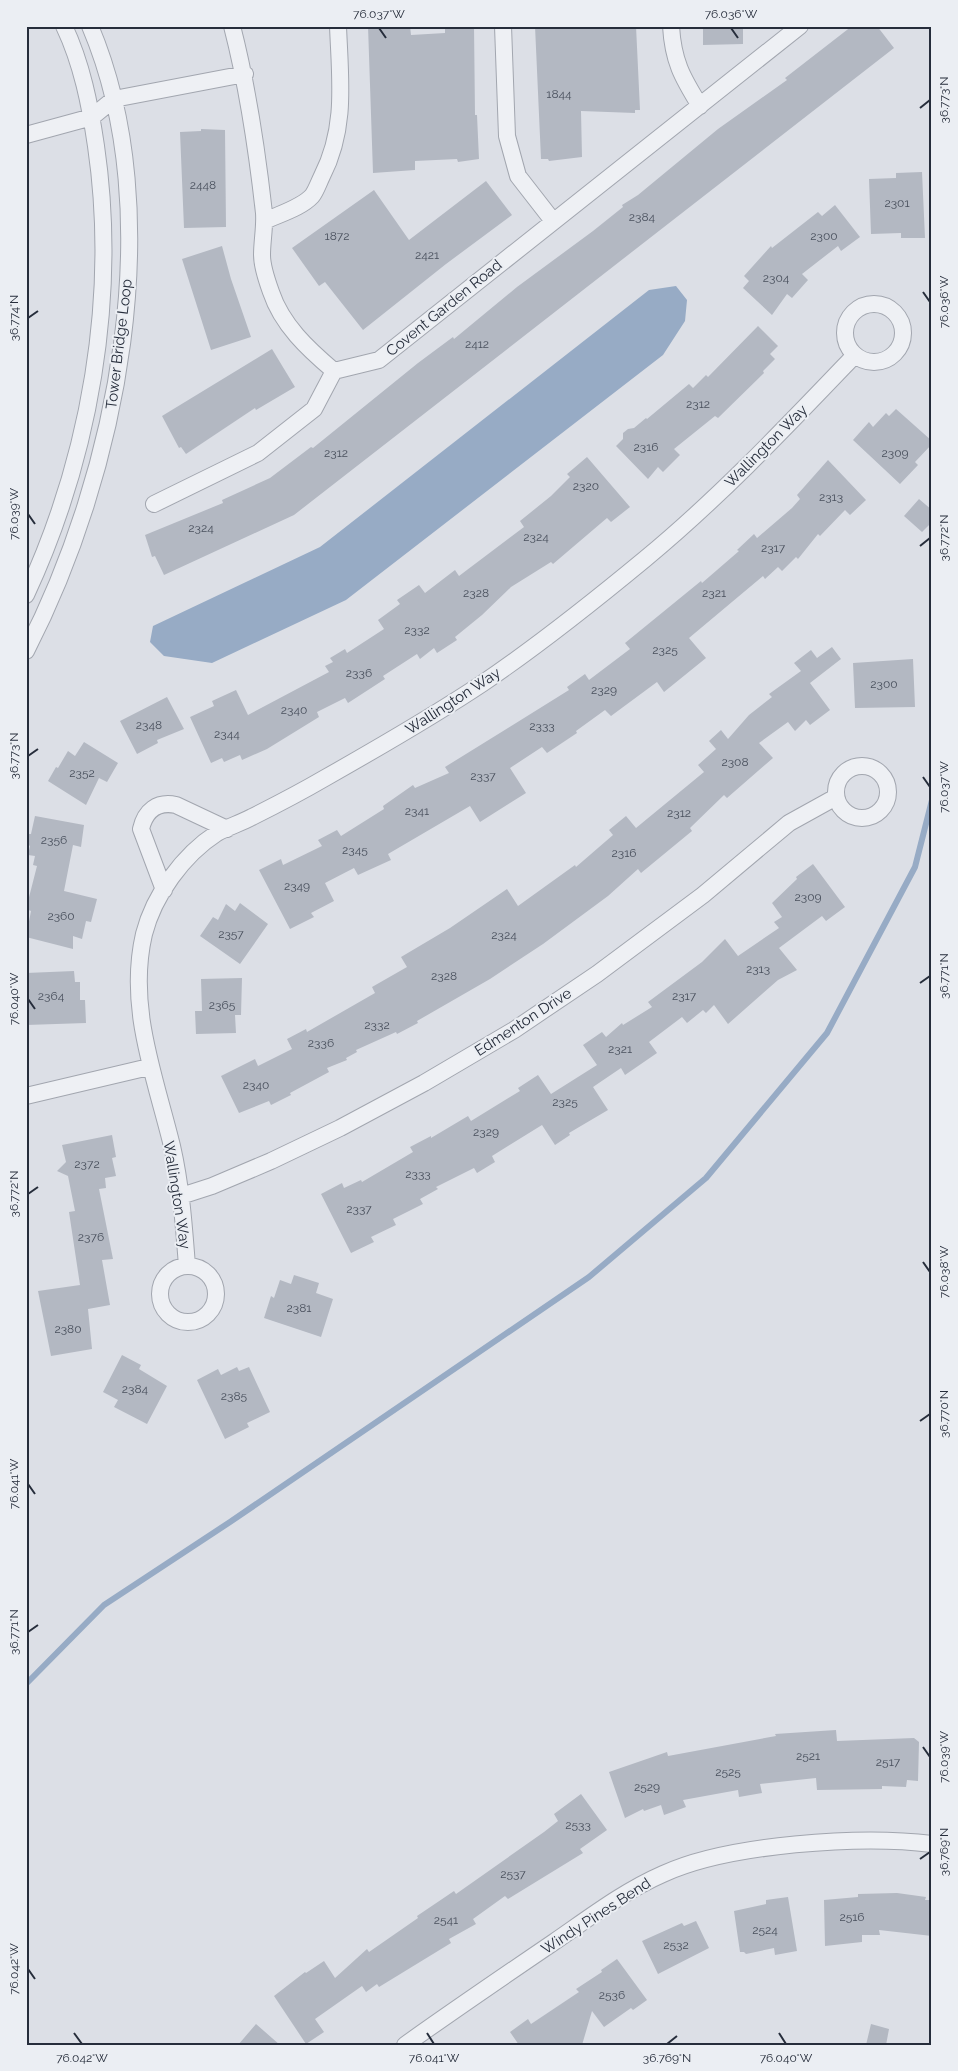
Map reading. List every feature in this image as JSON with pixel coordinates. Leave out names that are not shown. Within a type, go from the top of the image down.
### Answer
[{"type":"street","name":"Tower Bridge Loop","points":[[26,595],[41,564],[73,467],[94,366],[102,286],[103,223],[100,175],[92,117],[80,64],[64,26]]},
{"type":"street","name":"Tower Bridge Loop","points":[[26,651],[61,577],[93,485],[112,411],[125,312],[128,228],[125,181],[114,99],[100,50],[90,26]]},
{"type":"street","points":[[154,504],[258,453],[314,409],[334,371],[307,347],[287,324],[271,293],[262,257],[265,220],[255,135],[245,74],[232,26]]},
{"type":"street","points":[[265,220],[289,210],[312,196],[335,144],[342,111],[338,26]]},
{"type":"street","points":[[503,26],[507,136],[518,176],[553,221]]},
{"type":"street","points":[[671,26],[672,50],[682,77],[700,106]]},
{"type":"street","name":"Covent Garden Road","points":[[334,371],[379,360],[800,26]]},
{"type":"street","points":[[26,135],[92,117],[114,99],[245,74]]},
{"type":"street","name":"Wallington Way","points":[[187,1266],[181,1196],[172,1146],[149,1067],[141,1023],[139,960],[145,931],[156,903],[172,876],[194,851],[227,829],[309,787],[407,731],[485,682],[564,623],[646,558],[725,488],[855,355]]},
{"type":"street","name":"Edmenton Drive","points":[[181,1196],[212,1186],[271,1161],[340,1128],[424,1083],[514,1030],[597,974],[703,895],[789,823],[836,797]]},
{"type":"street","points":[[164,890],[141,830],[148,812],[168,803],[227,829]]},
{"type":"street","points":[[26,1096],[149,1067]]},
{"type":"street","name":"Windy Pines Bend","points":[[405,2045],[597,1913],[664,1873],[737,1852],[807,1844],[878,1840],[932,1844]]},
{"type":"water","points":[[676,286],[687,300],[685,321],[663,355],[346,600],[212,663],[164,656],[150,642],[153,626],[320,547],[649,290]]},
{"type":"building","points":[[368,26],[410,26],[411,35],[445,33],[445,26],[474,26],[475,115],[477,115],[479,159],[458,162],[457,159],[415,161],[415,170],[373,173]]},
{"type":"building","points":[[535,26],[636,26],[640,110],[635,110],[635,113],[581,111],[582,157],[549,161],[548,159],[541,159]]},
{"type":"building","points":[[703,26],[743,26],[743,44],[703,45]]},
{"type":"building","points":[[852,26],[877,26],[894,48],[294,515],[164,575],[155,556],[152,557],[145,535],[223,503],[222,500],[270,478],[311,447],[313,448],[418,363],[453,337],[454,339],[517,287],[593,231],[623,207],[622,205],[638,195],[718,129],[787,80],[785,78]]},
{"type":"building","points":[[201,129],[225,130],[226,227],[184,228],[180,132],[201,131]]},
{"type":"building","points":[[922,172],[925,238],[901,238],[901,233],[871,234],[869,179],[896,178],[896,173]]},
{"type":"building","points":[[486,181],[512,215],[446,264],[363,330],[325,282],[319,286],[292,248],[374,190],[409,240]]},
{"type":"building","points":[[835,205],[860,237],[841,251],[838,246],[802,274],[808,280],[792,298],[787,294],[772,315],[743,288],[749,281],[744,276],[771,246],[772,248],[818,212],[822,216]]},
{"type":"building","points":[[222,246],[251,337],[211,350],[182,259]]},
{"type":"building","points":[[758,326],[778,346],[770,354],[775,359],[763,371],[764,373],[718,418],[715,416],[674,449],[680,455],[663,472],[658,467],[648,479],[616,446],[623,439],[623,433],[647,419],[689,384],[693,388],[706,375],[708,377]]},
{"type":"building","points":[[272,349],[295,387],[256,410],[255,408],[186,454],[181,447],[179,448],[162,416]]},
{"type":"building","points":[[896,409],[932,441],[932,444],[915,462],[918,465],[900,484],[853,440],[869,422],[873,427],[886,413],[889,416]]},
{"type":"building","points":[[587,457],[630,507],[611,522],[607,518],[553,564],[551,562],[511,587],[482,615],[455,637],[457,640],[437,653],[434,648],[420,659],[417,654],[383,676],[385,679],[348,703],[345,698],[317,712],[319,717],[267,749],[242,760],[240,755],[224,762],[222,758],[211,763],[190,717],[214,706],[212,701],[236,690],[248,715],[329,672],[325,666],[333,662],[330,658],[345,649],[347,653],[384,629],[378,620],[400,604],[397,600],[419,585],[425,593],[455,570],[459,576],[524,527],[520,521],[551,496],[570,477],[567,474]]},
{"type":"building","points":[[828,460],[866,500],[850,515],[845,510],[820,536],[818,534],[798,559],[796,557],[782,571],[778,567],[765,579],[763,576],[689,638],[706,658],[664,692],[657,682],[611,716],[605,710],[576,731],[577,733],[547,753],[542,747],[510,768],[526,793],[480,822],[470,806],[388,854],[391,860],[358,875],[354,868],[325,883],[334,901],[311,913],[314,917],[290,929],[259,870],[281,859],[283,865],[322,846],[318,840],[337,830],[341,836],[384,809],[383,806],[413,785],[415,788],[449,773],[445,767],[569,690],[567,687],[585,674],[589,680],[630,649],[625,643],[701,581],[702,583],[739,551],[737,550],[754,534],[757,538],[792,508],[800,499],[797,495]]},
{"type":"building","points":[[919,499],[932,510],[932,522],[922,532],[904,516]]},
{"type":"building","points":[[832,647],[841,659],[810,683],[830,710],[810,725],[806,720],[795,731],[788,722],[759,743],[773,758],[727,798],[724,795],[690,828],[692,831],[641,873],[638,869],[608,896],[543,944],[490,979],[417,1021],[418,1023],[397,1034],[396,1032],[356,1050],[357,1052],[346,1058],[347,1060],[327,1068],[329,1072],[290,1093],[291,1095],[271,1105],[269,1101],[239,1113],[221,1076],[255,1059],[258,1066],[292,1049],[287,1039],[306,1029],[307,1032],[375,993],[372,987],[407,967],[401,957],[450,928],[507,889],[518,906],[575,865],[576,867],[613,835],[609,830],[626,816],[636,828],[704,772],[698,765],[716,749],[709,741],[721,730],[728,739],[749,715],[772,697],[769,694],[801,671],[794,663],[811,650],[817,658]]},
{"type":"building","points":[[913,659],[915,707],[855,708],[853,663]]},
{"type":"building","points":[[167,697],[184,729],[157,740],[158,743],[137,754],[120,721]]},
{"type":"building","points":[[84,742],[118,763],[107,782],[99,778],[86,805],[48,781],[68,751],[75,756]]},
{"type":"building","points":[[35,816],[84,825],[81,847],[73,845],[64,891],[97,899],[91,922],[86,921],[82,939],[73,936],[73,949],[26,937],[31,911],[26,909],[37,866],[33,865],[35,856],[28,855],[30,846],[26,843],[26,834],[31,834]]},
{"type":"building","points":[[813,864],[845,907],[826,921],[822,916],[779,948],[797,970],[778,980],[728,1024],[714,1005],[706,1013],[703,1010],[687,1023],[682,1017],[649,1042],[657,1053],[625,1075],[621,1068],[593,1087],[608,1110],[569,1133],[570,1135],[555,1145],[542,1125],[492,1156],[495,1162],[477,1173],[474,1168],[436,1187],[438,1189],[420,1199],[423,1204],[393,1219],[396,1225],[371,1237],[374,1242],[351,1253],[321,1194],[342,1183],[344,1188],[361,1180],[362,1182],[413,1152],[410,1147],[431,1136],[431,1138],[468,1116],[471,1121],[520,1091],[518,1088],[538,1075],[551,1094],[597,1065],[583,1045],[602,1032],[606,1037],[622,1023],[623,1025],[652,1007],[648,1002],[702,962],[725,939],[738,956],[779,928],[774,922],[782,917],[772,903],[797,879],[796,877]]},
{"type":"building","points":[[240,903],[268,924],[240,964],[200,936],[213,917],[218,920],[226,904],[235,911]]},
{"type":"building","points":[[74,971],[75,982],[80,982],[80,1000],[85,1000],[86,1023],[26,1025],[26,973]]},
{"type":"building","points":[[242,978],[241,1015],[235,1015],[236,1033],[196,1034],[195,1011],[202,1011],[201,979]]},
{"type":"building","points":[[112,1135],[116,1157],[112,1158],[116,1176],[105,1178],[106,1188],[99,1189],[113,1259],[102,1260],[110,1305],[88,1309],[92,1349],[51,1356],[38,1291],[80,1285],[69,1212],[75,1211],[68,1176],[57,1171],[66,1162],[62,1145]]},
{"type":"building","points":[[294,1275],[319,1283],[316,1293],[333,1299],[321,1337],[264,1318],[271,1296],[274,1298],[280,1280],[291,1284]]},
{"type":"building","points":[[122,1355],[141,1365],[139,1369],[167,1386],[147,1424],[114,1407],[118,1400],[103,1392]]},
{"type":"building","points":[[237,1367],[239,1371],[249,1367],[270,1412],[247,1423],[249,1427],[225,1439],[197,1380],[218,1369],[221,1375]]},
{"type":"building","points":[[836,1730],[837,1741],[914,1738],[919,1742],[918,1781],[907,1780],[906,1787],[882,1786],[882,1789],[817,1790],[816,1778],[760,1784],[762,1793],[739,1797],[738,1790],[683,1800],[686,1807],[664,1815],[661,1805],[644,1811],[643,1809],[625,1818],[609,1772],[667,1752],[668,1756],[776,1736],[775,1734]]},
{"type":"building","points":[[581,1794],[607,1830],[580,1849],[583,1853],[508,1899],[505,1896],[473,1919],[476,1924],[449,1939],[451,1943],[379,1987],[377,1984],[366,1992],[362,1986],[315,2019],[324,2032],[306,2044],[274,1996],[305,1972],[324,1961],[335,1978],[367,1949],[369,1952],[418,1918],[417,1916],[454,1891],[456,1894],[544,1832],[558,1821],[554,1814]]},
{"type":"building","points":[[897,1893],[926,1897],[925,1900],[932,1900],[932,1936],[879,1930],[880,1935],[862,1935],[862,1942],[825,1946],[824,1900],[858,1897],[858,1894]]},
{"type":"building","points":[[788,1897],[797,1951],[775,1955],[774,1948],[746,1954],[740,1952],[734,1911],[766,1904],[766,1900]]},
{"type":"building","points":[[696,1921],[709,1948],[658,1974],[642,1941],[682,1923],[684,1926]]},
{"type":"building","points":[[617,1959],[647,2000],[633,2010],[631,2008],[604,2027],[592,2011],[582,2045],[519,2045],[510,2032],[528,2019],[531,2024],[579,1992],[576,1989],[602,1972],[601,1970]]},
{"type":"building","points":[[256,2024],[280,2045],[238,2045]]},
{"type":"building","points":[[871,2024],[889,2029],[886,2045],[866,2045]]},
{"type":"waterway","points":[[26,1684],[104,1605],[230,1522],[589,1277],[706,1178],[827,1033],[915,867],[932,800]]}]
